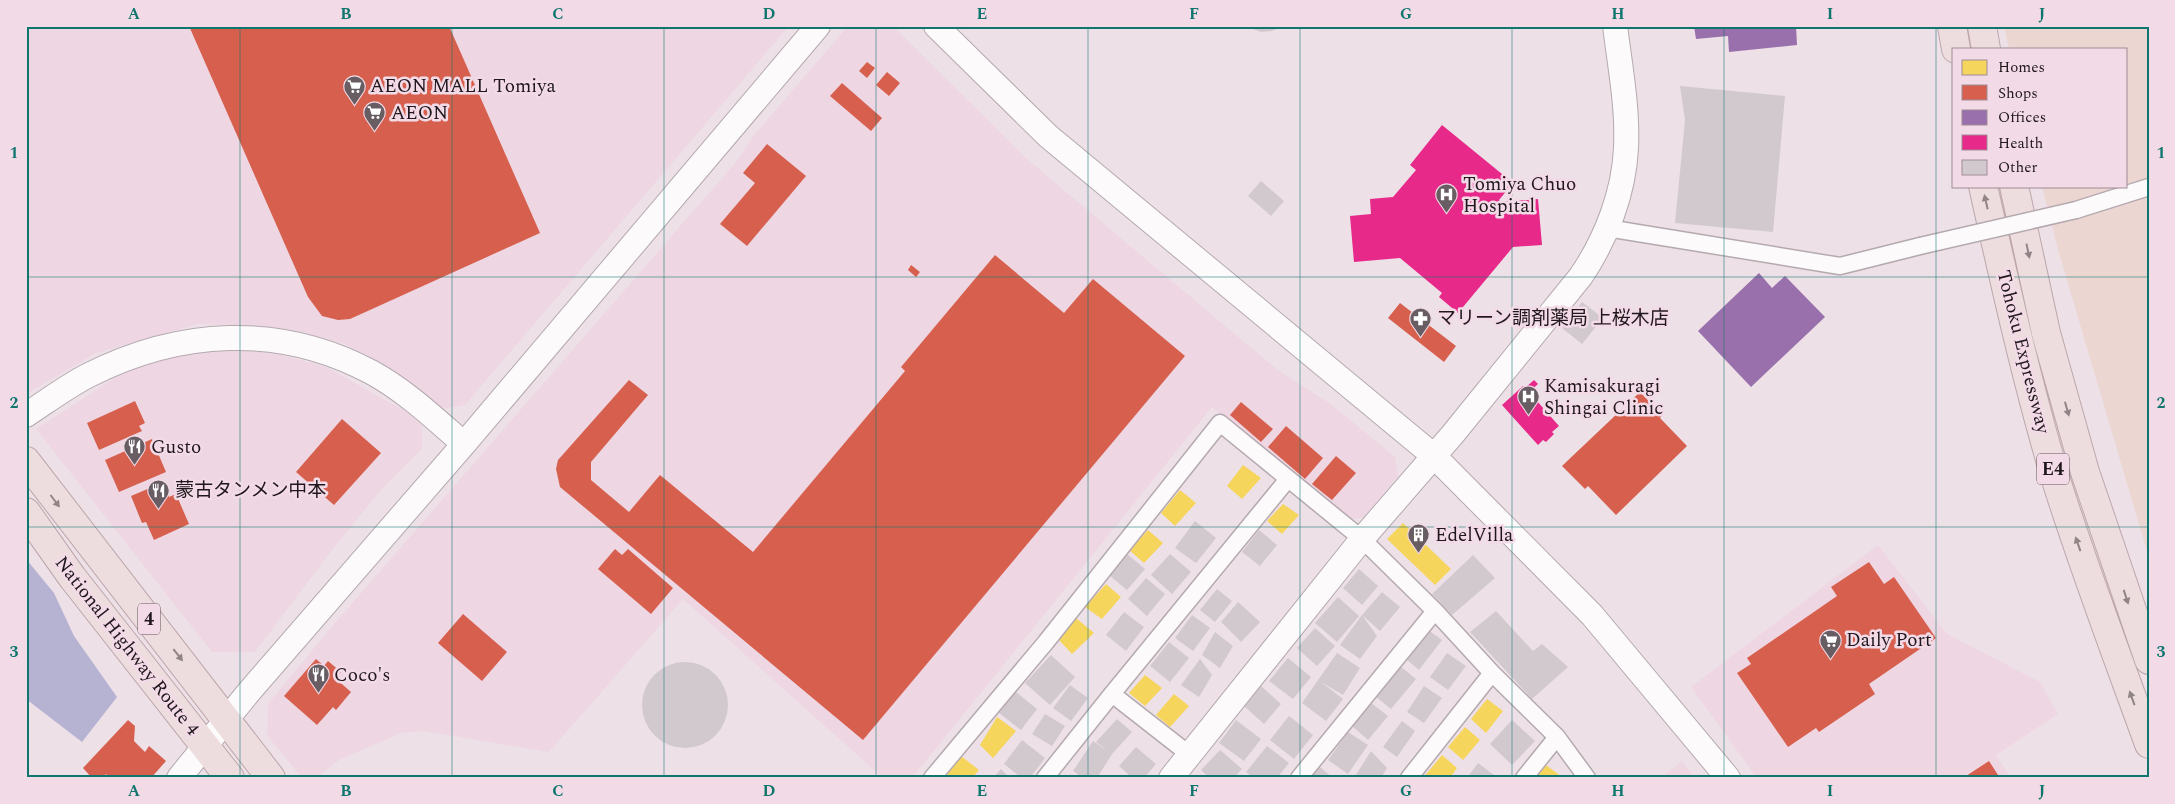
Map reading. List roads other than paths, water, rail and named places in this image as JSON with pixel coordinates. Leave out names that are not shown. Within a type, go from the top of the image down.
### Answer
[{"type":"highway","points":[[1952,26],[1956,48]]},
{"type":"highway","points":[[1982,26],[1986,48]]},
{"type":"highway","name":"Tohoku Expressway","points":[[1983,188],[2018,339],[2056,479],[2104,622],[2149,744]]},
{"type":"highway","name":"Tohoku Expressway","points":[[2014,188],[2046,333],[2085,472],[2149,660]]},
{"type":"highway","name":"National Highway Route 4","points":[[26,461],[58,505],[271,778]]},
{"type":"highway","name":"National Highway Route 4","points":[[26,512],[72,577],[230,778]]},
{"type":"street","points":[[179,778],[818,26]]},
{"type":"street","points":[[936,26],[1048,136],[1434,456],[1592,615],[1728,778]]},
{"type":"street","points":[[1172,778],[1362,539],[1434,456],[1581,276],[1594,256],[1607,228],[1620,190],[1626,148],[1625,114],[1615,26]]},
{"type":"street","points":[[1607,228],[1840,266],[2076,210],[2149,187]]},
{"type":"street","points":[[26,415],[85,377],[153,348],[224,337],[258,338],[294,343],[333,354],[373,373],[409,397],[464,444]]},
{"type":"street","points":[[932,778],[1046,642],[1220,423],[1362,539],[1557,737],[1587,778]]},
{"type":"street","points":[[1045,778],[1288,479]]},
{"type":"street","points":[[1299,778],[1435,611]]},
{"type":"street","points":[[1408,778],[1492,673]]},
{"type":"street","points":[[1112,694],[1190,755]]},
{"type":"street","points":[[1524,778],[1557,737]]},
{"type":"place","name":"AEON MALL Tomiya","points":[[354,105]]},
{"type":"place","name":"AEON","points":[[375,132]]},
{"type":"place","name":"Tomiya Chuo Hospital","points":[[1447,214]]},
{"type":"place","name":"マリーン調剤薬局 上桜木店","points":[[1421,337]]},
{"type":"place","name":"Kamisakuragi Shingai Clinic","points":[[1528,416]]},
{"type":"place","name":"Gusto","points":[[135,466]]},
{"type":"place","name":"蒙古タンメン中本","points":[[159,509]]},
{"type":"place","name":"EdelVilla","points":[[1419,554]]},
{"type":"place","name":"Daily Port","points":[[1830,659]]},
{"type":"place","name":"Coco's","points":[[318,694]]}]
